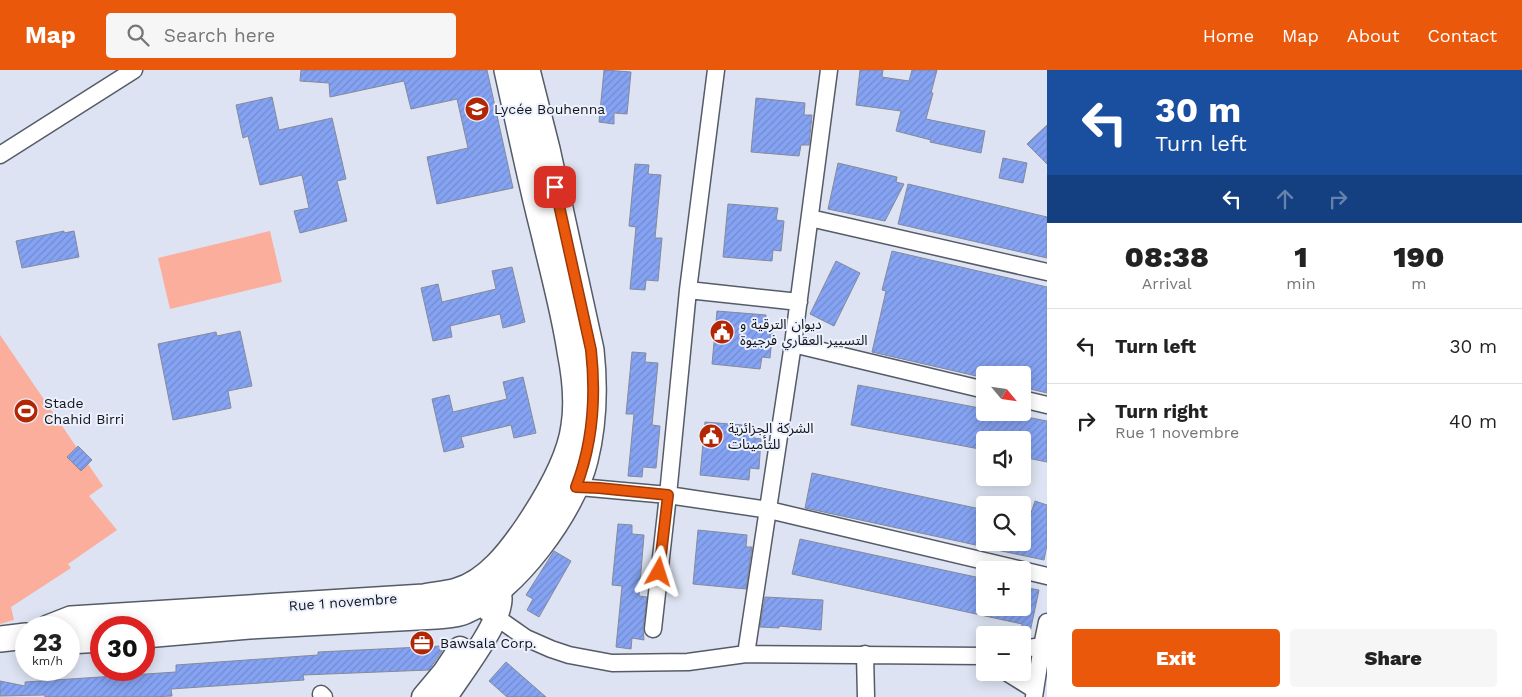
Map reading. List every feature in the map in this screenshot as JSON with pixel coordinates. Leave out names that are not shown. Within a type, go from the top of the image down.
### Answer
[{"type":"main road","points":[[507,70],[565,320],[575,378],[576,410],[574,429],[576,456]]},
{"type":"main road","points":[[527,70],[547,149],[591,350],[594,378],[593,412],[576,456]]},
{"type":"main road","name":"Rue 1 novembre","points":[[155,634],[248,626],[436,616],[464,612],[487,596],[530,559],[564,510],[565,485],[576,456]]},
{"type":"main road","name":"Rue 1 novembre","points":[[80,618],[424,597],[458,591],[487,596]]},
{"type":"main road","points":[[423,697],[457,653],[476,622],[487,596]]},
{"type":"main road","points":[[446,697],[488,632],[487,596]]},
{"type":"main road","points":[[0,639],[15,637]]},
{"type":"street","points":[[0,155],[134,70]]},
{"type":"street","points":[[653,629],[688,290],[716,70]]},
{"type":"street","points":[[746,654],[799,302],[829,70]]},
{"type":"street","points":[[810,218],[1047,272]]},
{"type":"street","points":[[688,290],[799,302]]},
{"type":"street","points":[[793,344],[976,388]]},
{"type":"street","points":[[1031,401],[1047,405]]},
{"type":"street","points":[[565,485],[668,495],[769,510],[984,561]]},
{"type":"street","points":[[1031,572],[1047,576]]},
{"type":"street","points":[[487,596],[526,638],[569,655],[612,663],[688,662],[746,654],[976,657]]},
{"type":"street","points":[[1018,681],[1034,693],[1047,622]]},
{"type":"street","points":[[1031,648],[1044,646]]},
{"type":"street","points":[[865,654],[866,697]]},
{"type":"shaded area","points":[[270,231],[282,282],[170,309],[158,258]]},
{"type":"shaded area","name":"Stade Chahid Birri","points":[[0,335],[103,486],[89,496],[117,530],[68,564],[71,568],[11,607],[14,620],[0,624]]},
{"type":"building","points":[[301,70],[487,70],[513,188],[437,204],[427,157],[468,148],[457,99],[411,109],[404,81],[330,97],[329,83],[300,81]]},
{"type":"building","points":[[604,70],[631,72],[627,114],[614,113],[614,124],[599,122]]},
{"type":"building","points":[[860,70],[883,70],[882,77],[909,81],[912,70],[937,70],[926,119],[985,131],[981,153],[930,142],[931,140],[896,131],[901,111],[856,105]]},
{"type":"building","points":[[272,97],[279,130],[332,118],[346,179],[337,181],[347,221],[300,233],[294,211],[309,208],[302,175],[260,185],[248,136],[243,138],[236,105]]},
{"type":"building","points":[[756,98],[805,103],[804,115],[812,115],[809,145],[801,145],[799,156],[751,152]]},
{"type":"building","points":[[1047,125],[1047,164],[1027,144]]},
{"type":"building","points":[[1003,158],[1027,163],[1023,183],[999,178]]},
{"type":"building","points":[[838,163],[897,177],[896,182],[904,184],[885,221],[828,209]]},
{"type":"building","points":[[635,164],[649,165],[648,174],[661,175],[655,238],[662,238],[658,281],[646,280],[645,290],[630,289],[636,227],[629,226]]},
{"type":"building","points":[[908,184],[1047,217],[1047,258],[898,224]]},
{"type":"building","points":[[728,204],[778,208],[776,220],[784,221],[781,251],[773,250],[772,261],[723,257]]},
{"type":"building","points":[[64,231],[64,233],[74,231],[79,257],[22,268],[16,241]]},
{"type":"building","points":[[892,251],[1047,287],[1047,393],[1031,389],[1031,366],[976,366],[976,376],[872,352],[886,291],[882,290]]},
{"type":"building","points":[[836,261],[860,273],[834,326],[810,314]]},
{"type":"building","points":[[512,267],[525,322],[503,328],[500,314],[450,326],[452,337],[433,341],[421,288],[438,284],[442,302],[496,289],[492,271]]},
{"type":"building","points":[[717,311],[766,315],[765,327],[773,328],[770,358],[762,357],[760,369],[712,364]]},
{"type":"building","points":[[240,331],[252,386],[228,391],[231,408],[173,420],[158,344],[216,332],[217,336]]},
{"type":"building","points":[[632,352],[646,353],[645,362],[658,363],[652,425],[660,426],[656,468],[643,467],[642,477],[628,476],[634,414],[626,414]]},
{"type":"building","points":[[523,377],[536,433],[514,438],[511,425],[461,437],[464,447],[444,452],[432,399],[449,395],[453,412],[507,399],[503,382]]},
{"type":"building","points":[[858,385],[976,407],[976,421],[1031,421],[1031,418],[1047,421],[1047,462],[1031,459],[1031,431],[976,431],[976,448],[851,425]]},
{"type":"building","points":[[705,422],[755,426],[754,438],[761,439],[759,469],[750,468],[749,480],[700,475]]},
{"type":"building","points":[[78,446],[92,460],[81,471],[67,457]]},
{"type":"building","points":[[812,473],[976,508],[976,545],[805,508]]},
{"type":"building","points":[[1035,501],[1047,505],[1047,545],[1044,560],[1001,551],[1031,551],[1031,513]]},
{"type":"building","points":[[618,524],[632,525],[632,534],[644,535],[639,596],[647,597],[643,628],[644,640],[632,638],[631,649],[616,647],[622,586],[612,585]]},
{"type":"building","points":[[698,530],[747,535],[746,547],[752,547],[746,589],[693,584]]},
{"type":"building","points":[[800,539],[976,577],[976,614],[792,574]]},
{"type":"building","points":[[554,551],[571,561],[539,617],[527,610],[533,599],[526,595]]},
{"type":"building","points":[[1031,589],[1039,590],[1031,628],[1031,626],[1022,626],[1022,624],[985,616],[1031,616]]},
{"type":"building","points":[[765,597],[823,600],[821,630],[779,626],[779,628],[760,627]]},
{"type":"building","points":[[442,646],[442,651],[429,670],[303,675],[304,680],[171,689],[172,696],[0,696],[0,681],[25,686],[25,682],[80,681],[80,678],[90,678],[90,681],[155,681],[155,673],[176,672],[176,665],[318,655],[318,652]]},
{"type":"building","points":[[506,662],[546,697],[507,697],[489,681]]},
{"type":"place","name":"Lycée Bouhenna","points":[[477,109]]},
{"type":"place","name":"ديوان الترقية و التسيير العقاري فرجيوة","points":[[722,332]]},
{"type":"place","name":"Stade Chahid Birri","points":[[26,411]]},
{"type":"place","name":"الشركة الجزائرية للتأمينات","points":[[711,436]]},
{"type":"place","name":"Bawsala Corp.","points":[[422,643]]},
{"type":"route","points":[[555,187],[591,350],[594,378],[593,412],[587,450],[576,487],[668,495],[659,572]]}]
